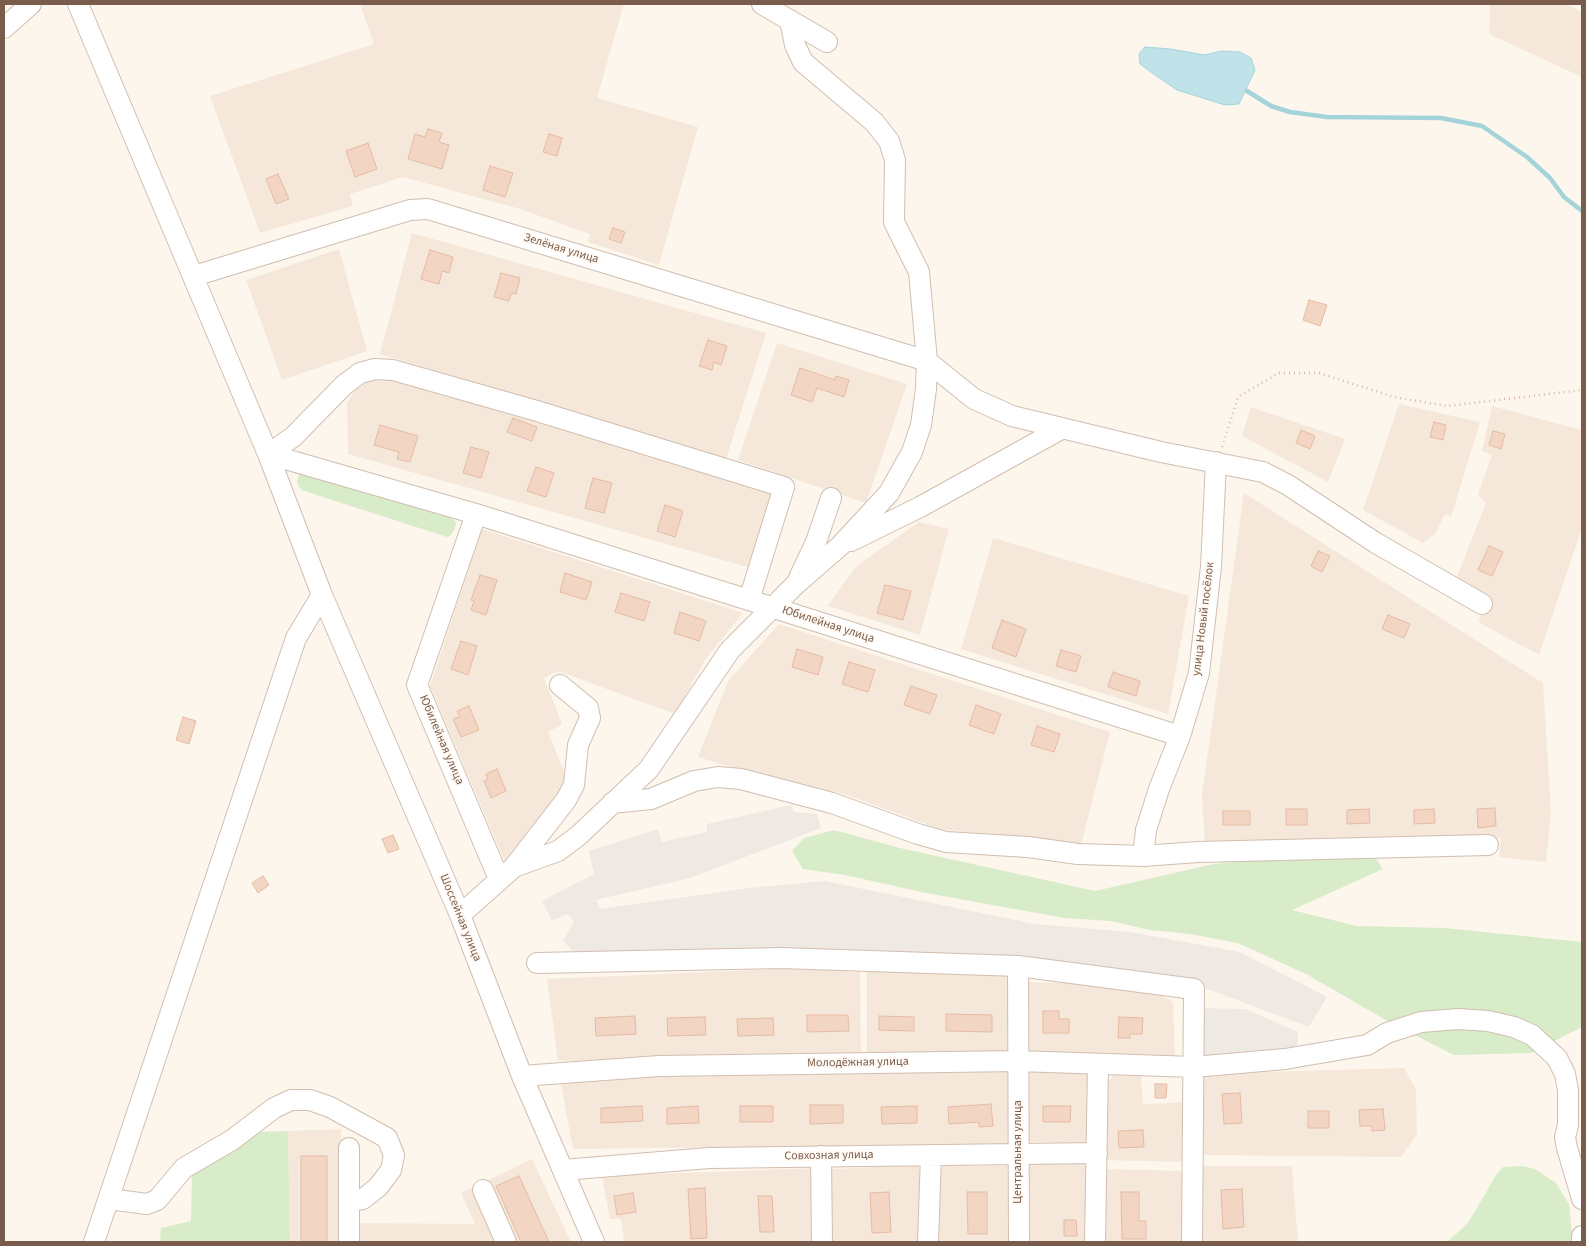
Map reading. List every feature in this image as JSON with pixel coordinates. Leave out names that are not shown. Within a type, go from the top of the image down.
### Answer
[{"type":"street","points":[[4,28],[31,4]]},
{"type":"street","name":"Шоссейная улица","points":[[78,4],[268,454],[322,595],[460,914],[522,1076],[594,1242]]},
{"type":"street","points":[[762,4],[827,42]]},
{"type":"street","points":[[507,873],[558,851],[578,836],[648,769],[730,650],[795,585],[840,546],[889,493],[912,452],[921,425],[926,389],[927,361],[919,272],[894,222],[895,160],[889,141],[874,122],[803,62],[795,45],[790,20]]},
{"type":"street","name":"Зелёная улица","points":[[194,276],[410,210],[428,209],[927,361]]},
{"type":"street","points":[[927,361],[974,399],[1012,416],[1061,429],[1263,472],[1376,543],[1482,604]]},
{"type":"street","points":[[268,454],[293,437],[344,385],[360,373],[375,369],[393,370],[537,411],[784,487],[749,600]]},
{"type":"street","points":[[840,546],[920,507],[1061,429]]},
{"type":"street","name":"Юбилейная улица","points":[[268,454],[476,514],[1180,736]]},
{"type":"street","name":"улица Новый посёлок","points":[[1143,856],[1146,830],[1159,789],[1180,736],[1199,673],[1211,567],[1216,462]]},
{"type":"street","points":[[795,585],[816,542],[831,498]]},
{"type":"street","name":"Юбилейная улица","points":[[476,514],[417,685],[507,873]]},
{"type":"street","points":[[94,1242],[296,638],[322,595]]},
{"type":"street","points":[[460,914],[507,873],[566,800],[574,786],[578,745],[590,718],[588,708],[560,685]]},
{"type":"street","points":[[612,803],[651,799],[694,781],[718,778],[741,779],[832,803],[946,842],[1028,847],[1078,854],[1143,856],[1208,851],[1488,845]]},
{"type":"street","points":[[537,963],[781,958],[1018,966],[1194,989],[1192,1242]]},
{"type":"street","name":"Центральная улица","points":[[1018,966],[1019,1242]]},
{"type":"street","name":"Молодёжная улица","points":[[522,1076],[658,1066],[1018,1061],[1194,1067],[1285,1059],[1367,1045],[1387,1033],[1421,1022],[1458,1018],[1488,1020],[1514,1027],[1532,1035],[1557,1058],[1565,1074],[1568,1090],[1566,1148],[1582,1199]]},
{"type":"street","points":[[1095,1242],[1098,1064]]},
{"type":"street","points":[[108,1199],[147,1204],[157,1200],[184,1168],[232,1140],[274,1108],[291,1100],[310,1100],[330,1107],[387,1138],[394,1154],[391,1170],[378,1187],[363,1198],[349,1201]]},
{"type":"street","points":[[349,1148],[349,1242]]},
{"type":"street","name":"Совхозная улица","points":[[563,1170],[709,1158],[1097,1153]]},
{"type":"street","points":[[928,1242],[931,1154]]},
{"type":"street","points":[[821,1156],[822,1242]]},
{"type":"street","points":[[484,1190],[506,1242]]},
{"type":"street","points":[[1582,1236],[1582,1242]]},
{"type":"path","points":[[1216,462],[1238,397],[1279,373],[1320,373],[1394,397],[1447,406],[1582,390]]},
{"type":"shaded area","points":[[360,4],[624,4],[597,98],[698,127],[659,265],[588,242],[590,234],[520,209],[403,177],[350,194],[353,206],[260,233],[210,96],[374,44]]},
{"type":"shaded area","points":[[1490,4],[1566,4],[1582,12],[1582,77],[1489,34]]},
{"type":"shaded area","points":[[412,233],[766,333],[726,459],[380,354]]},
{"type":"shaded area","points":[[339,249],[367,351],[282,380],[246,280]]},
{"type":"shaded area","points":[[777,343],[907,384],[866,503],[738,460]]},
{"type":"shaded area","points":[[370,374],[586,433],[774,492],[751,568],[348,454],[347,404],[358,383]]},
{"type":"shaded area","points":[[1399,404],[1480,422],[1451,517],[1445,514],[1435,534],[1423,543],[1363,510]]},
{"type":"shaded area","points":[[1492,406],[1582,430],[1582,528],[1539,655],[1478,622],[1490,596],[1456,579],[1486,503],[1478,494],[1492,455],[1482,451]]},
{"type":"shaded area","points":[[1251,407],[1345,439],[1328,482],[1242,436]]},
{"type":"shaded area","points":[[1244,493],[1543,683],[1551,814],[1546,862],[1499,857],[1501,838],[1205,843],[1202,795]]},
{"type":"shaded area","points":[[919,522],[949,529],[920,635],[828,606],[855,567]]},
{"type":"shaded area","points":[[482,529],[743,613],[705,660],[675,714],[558,671],[544,678],[562,724],[548,732],[569,784],[506,864],[430,686]]},
{"type":"shaded area","points":[[993,538],[1189,596],[1168,714],[961,649]]},
{"type":"shaded area","points":[[779,624],[1110,732],[1081,845],[940,829],[847,795],[796,782],[761,776],[698,757],[728,681]]},
{"type":"shaded area","points":[[791,805],[794,812],[817,814],[821,828],[690,878],[596,900],[600,909],[749,888],[825,881],[1035,924],[1130,932],[1240,952],[1327,997],[1309,1027],[1179,980],[1001,957],[956,954],[953,958],[598,956],[572,950],[563,940],[574,922],[567,914],[552,921],[542,901],[594,874],[589,851],[658,829],[662,842],[707,832],[707,824]]},
{"type":"shaded area","points":[[848,966],[849,973],[860,971],[861,1057],[558,1061],[547,979]]},
{"type":"shaded area","points":[[867,970],[1004,975],[1011,982],[1012,1054],[867,1056]]},
{"type":"shaded area","points":[[1025,982],[1096,984],[1153,990],[1173,1002],[1175,1059],[1027,1054]]},
{"type":"shaded area","points":[[1200,1008],[1245,1009],[1298,1032],[1297,1052],[1199,1059]]},
{"type":"shaded area","points":[[1404,1068],[1416,1089],[1417,1134],[1401,1157],[1200,1155],[1200,1074]]},
{"type":"shaded area","points":[[1024,1070],[1091,1073],[1090,1143],[1025,1142]]},
{"type":"shaded area","points":[[1011,1071],[1010,1144],[573,1149],[560,1079],[652,1075]]},
{"type":"shaded area","points":[[1113,1075],[1141,1076],[1143,1104],[1189,1102],[1188,1162],[1103,1160],[1104,1088]]},
{"type":"shaded area","points":[[341,1129],[344,1223],[475,1224],[461,1193],[532,1159],[571,1242],[290,1242],[288,1131]]},
{"type":"shaded area","points":[[1028,1163],[1090,1164],[1089,1242],[1026,1242]]},
{"type":"shaded area","points":[[919,1165],[919,1242],[830,1242],[831,1169]]},
{"type":"shaded area","points":[[937,1166],[1013,1166],[1011,1242],[935,1242]]},
{"type":"shaded area","points":[[1199,1166],[1292,1166],[1298,1242],[1199,1242]]},
{"type":"shaded area","points":[[815,1168],[815,1242],[624,1242],[621,1219],[610,1219],[602,1176]]},
{"type":"shaded area","points":[[1102,1169],[1186,1171],[1187,1242],[1102,1242]]},
{"type":"green space","points":[[300,470],[448,516],[456,522],[455,528],[451,535],[447,537],[301,490],[297,482]]},
{"type":"green space","points":[[834,830],[900,848],[1095,891],[1214,864],[1369,849],[1383,869],[1292,910],[1357,926],[1445,928],[1582,942],[1582,1027],[1531,1053],[1454,1055],[1389,1022],[1308,975],[1238,943],[1190,934],[1150,930],[1110,921],[1065,918],[926,893],[845,875],[803,869],[792,851],[804,838]]},
{"type":"green space","points":[[288,1131],[290,1242],[160,1242],[161,1228],[191,1221],[192,1171],[238,1149],[255,1132]]},
{"type":"green space","points":[[1522,1166],[1535,1169],[1556,1183],[1569,1204],[1573,1242],[1447,1242],[1468,1223],[1496,1175],[1503,1167]]},
{"type":"water","points":[[1145,47],[1171,49],[1204,55],[1222,51],[1240,52],[1251,58],[1255,70],[1239,104],[1225,105],[1177,90],[1155,75],[1140,64],[1139,54]]},
{"type":"building","points":[[428,129],[442,133],[439,142],[449,145],[442,169],[408,159],[415,134],[425,137]]},
{"type":"building","points":[[549,134],[562,138],[557,156],[543,152]]},
{"type":"building","points":[[368,143],[377,169],[355,177],[346,151]]},
{"type":"building","points":[[490,166],[513,173],[505,197],[483,190]]},
{"type":"building","points":[[278,174],[289,199],[276,204],[266,179]]},
{"type":"building","points":[[613,228],[625,232],[621,243],[609,239]]},
{"type":"building","points":[[430,250],[453,257],[449,273],[442,271],[439,284],[421,279]]},
{"type":"building","points":[[501,273],[520,278],[516,294],[511,293],[509,301],[494,297]]},
{"type":"building","points":[[1309,300],[1327,305],[1320,326],[1303,320]]},
{"type":"building","points":[[708,340],[727,346],[721,365],[714,362],[712,370],[699,366]]},
{"type":"building","points":[[800,368],[835,380],[836,376],[849,380],[844,397],[817,388],[812,402],[791,395]]},
{"type":"building","points":[[513,418],[537,427],[532,441],[507,432]]},
{"type":"building","points":[[1434,422],[1446,425],[1443,440],[1430,437]]},
{"type":"building","points":[[380,425],[418,436],[410,462],[397,459],[399,452],[374,445]]},
{"type":"building","points":[[1301,430],[1315,436],[1310,449],[1296,443]]},
{"type":"building","points":[[1493,431],[1505,434],[1501,449],[1489,445]]},
{"type":"building","points":[[471,447],[489,452],[481,478],[463,473]]},
{"type":"building","points":[[536,467],[554,473],[546,497],[527,491]]},
{"type":"building","points":[[593,478],[612,483],[604,513],[585,508]]},
{"type":"building","points":[[665,505],[683,511],[675,537],[657,531]]},
{"type":"building","points":[[1489,546],[1503,552],[1492,576],[1478,570]]},
{"type":"building","points":[[1318,551],[1330,556],[1322,572],[1311,566]]},
{"type":"building","points":[[565,573],[592,582],[586,600],[560,592]]},
{"type":"building","points":[[480,575],[497,580],[486,615],[471,610],[474,601],[471,600]]},
{"type":"building","points":[[885,585],[911,591],[903,620],[877,613]]},
{"type":"building","points":[[621,593],[650,602],[644,621],[615,612]]},
{"type":"building","points":[[680,612],[706,621],[699,641],[674,633]]},
{"type":"building","points":[[1388,615],[1410,624],[1404,638],[1382,629]]},
{"type":"building","points":[[1002,620],[1026,629],[1016,657],[992,648]]},
{"type":"building","points":[[461,641],[477,646],[468,675],[451,669]]},
{"type":"building","points":[[797,649],[823,657],[818,675],[792,667]]},
{"type":"building","points":[[1061,650],[1081,656],[1076,672],[1056,666]]},
{"type":"building","points":[[849,662],[875,670],[868,692],[842,684]]},
{"type":"building","points":[[1113,672],[1140,681],[1136,696],[1108,687]]},
{"type":"building","points":[[911,686],[937,695],[930,714],[904,705]]},
{"type":"building","points":[[976,705],[1001,714],[994,734],[969,725]]},
{"type":"building","points":[[469,706],[479,730],[461,737],[453,719],[460,717],[457,711]]},
{"type":"building","points":[[183,717],[196,721],[189,744],[176,740]]},
{"type":"building","points":[[1037,726],[1060,734],[1054,752],[1031,745]]},
{"type":"building","points":[[497,769],[506,791],[491,798],[484,781],[488,779],[486,774]]},
{"type":"building","points":[[1495,808],[1496,826],[1478,828],[1477,809]]},
{"type":"building","points":[[1286,809],[1307,809],[1307,825],[1286,825]]},
{"type":"building","points":[[1369,809],[1370,823],[1347,824],[1347,810]]},
{"type":"building","points":[[1434,809],[1435,823],[1414,824],[1414,810]]},
{"type":"building","points":[[1223,811],[1250,811],[1250,825],[1223,825]]},
{"type":"building","points":[[393,835],[399,849],[388,853],[382,839]]},
{"type":"building","points":[[263,876],[269,885],[258,893],[252,883]]},
{"type":"building","points":[[1043,1011],[1059,1011],[1059,1019],[1069,1019],[1069,1033],[1043,1033]]},
{"type":"building","points":[[946,1014],[992,1015],[992,1032],[946,1031]]},
{"type":"building","points":[[807,1015],[848,1015],[849,1031],[807,1032]]},
{"type":"building","points":[[635,1016],[636,1034],[596,1036],[595,1018]]},
{"type":"building","points":[[879,1016],[914,1017],[914,1031],[879,1030]]},
{"type":"building","points":[[705,1017],[706,1035],[668,1036],[667,1018]]},
{"type":"building","points":[[1119,1017],[1143,1018],[1142,1034],[1130,1034],[1130,1038],[1118,1038]]},
{"type":"building","points":[[773,1018],[774,1035],[738,1036],[737,1019]]},
{"type":"building","points":[[1155,1084],[1167,1084],[1166,1098],[1155,1098]]},
{"type":"building","points":[[1240,1093],[1242,1123],[1224,1124],[1222,1094]]},
{"type":"building","points":[[991,1104],[993,1126],[979,1127],[979,1122],[949,1124],[948,1107]]},
{"type":"building","points":[[810,1105],[843,1105],[843,1123],[810,1124]]},
{"type":"building","points":[[642,1106],[643,1121],[601,1123],[601,1108]]},
{"type":"building","points":[[698,1106],[699,1123],[667,1124],[667,1108]]},
{"type":"building","points":[[740,1106],[773,1106],[773,1122],[740,1122]]},
{"type":"building","points":[[917,1106],[917,1123],[882,1124],[881,1107]]},
{"type":"building","points":[[1043,1106],[1071,1106],[1070,1122],[1043,1122]]},
{"type":"building","points":[[1383,1109],[1385,1130],[1372,1131],[1372,1126],[1360,1126],[1359,1110]]},
{"type":"building","points":[[1308,1111],[1329,1111],[1329,1128],[1308,1128]]},
{"type":"building","points":[[1143,1130],[1144,1147],[1119,1148],[1118,1131]]},
{"type":"building","points":[[301,1156],[327,1156],[327,1242],[301,1242]]},
{"type":"building","points":[[519,1176],[549,1242],[521,1242],[496,1186]]},
{"type":"building","points":[[705,1188],[707,1238],[691,1239],[688,1189]]},
{"type":"building","points":[[1242,1189],[1244,1227],[1223,1229],[1221,1190]]},
{"type":"building","points":[[889,1192],[891,1232],[872,1233],[870,1193]]},
{"type":"building","points":[[967,1192],[987,1192],[987,1234],[968,1234]]},
{"type":"building","points":[[1121,1192],[1139,1192],[1139,1221],[1146,1221],[1146,1239],[1122,1239]]},
{"type":"building","points":[[633,1193],[636,1212],[617,1215],[614,1196]]},
{"type":"building","points":[[758,1196],[772,1196],[774,1232],[760,1232]]},
{"type":"building","points":[[1064,1220],[1076,1220],[1077,1236],[1064,1236]]},
{"type":"waterway","points":[[1247,91],[1271,106],[1290,112],[1327,117],[1441,118],[1482,126],[1527,157],[1550,178],[1564,197],[1582,211]]}]
